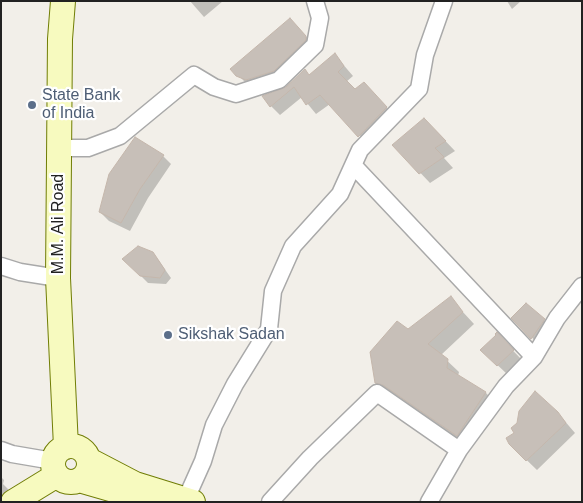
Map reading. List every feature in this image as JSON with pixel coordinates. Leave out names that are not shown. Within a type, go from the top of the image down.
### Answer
[{"type":"main road","name":"M.M. Ali Road","points":[[63,1],[60,39],[58,278],[69,465]]},
{"type":"main road","points":[[69,465],[151,502]]},
{"type":"main road","points":[[13,502],[69,465],[189,500]]},
{"type":"street","points":[[59,148],[88,148],[120,136],[194,76],[214,87],[236,94],[278,80],[315,45],[320,18],[315,1]]},
{"type":"street","points":[[189,500],[218,417],[235,384],[269,329],[273,291],[294,246],[340,194],[360,150],[419,89],[425,55],[444,1]]},
{"type":"street","points":[[354,166],[534,357]]},
{"type":"street","points":[[1,266],[20,272],[58,278]]},
{"type":"street","points":[[429,502],[459,450],[506,386],[534,357],[557,318],[582,286]]},
{"type":"street","points":[[270,502],[310,458],[377,393],[459,450]]},
{"type":"street","points":[[1,450],[12,454],[69,465]]},
{"type":"building","points":[[290,18],[306,36],[306,40],[274,71],[246,80],[236,76],[230,69]]},
{"type":"building","points":[[335,53],[344,66],[338,72],[355,89],[364,82],[387,107],[358,137],[320,95],[306,105],[294,87],[270,107],[262,96],[286,87],[305,69],[309,75]]},
{"type":"building","points":[[424,118],[446,141],[435,148],[444,157],[419,174],[392,145]]},
{"type":"building","points":[[135,137],[164,155],[140,189],[121,223],[99,212],[109,174]]},
{"type":"building","points":[[138,246],[153,252],[165,270],[160,278],[140,276],[122,259]]},
{"type":"building","points":[[451,296],[463,312],[428,344],[448,359],[447,368],[486,392],[457,436],[383,385],[375,383],[370,352],[397,321],[408,329]]},
{"type":"building","points":[[526,303],[545,319],[531,339],[511,318]]},
{"type":"building","points":[[497,332],[514,350],[497,366],[480,350]]},
{"type":"building","points":[[535,391],[558,412],[566,423],[526,461],[509,444],[506,438],[514,433],[511,428],[517,423],[519,411]]},
{"type":"place","name":"State Bank of India","points":[[32,105]]},
{"type":"place","name":"Sikshak Sadan","points":[[168,335]]}]
